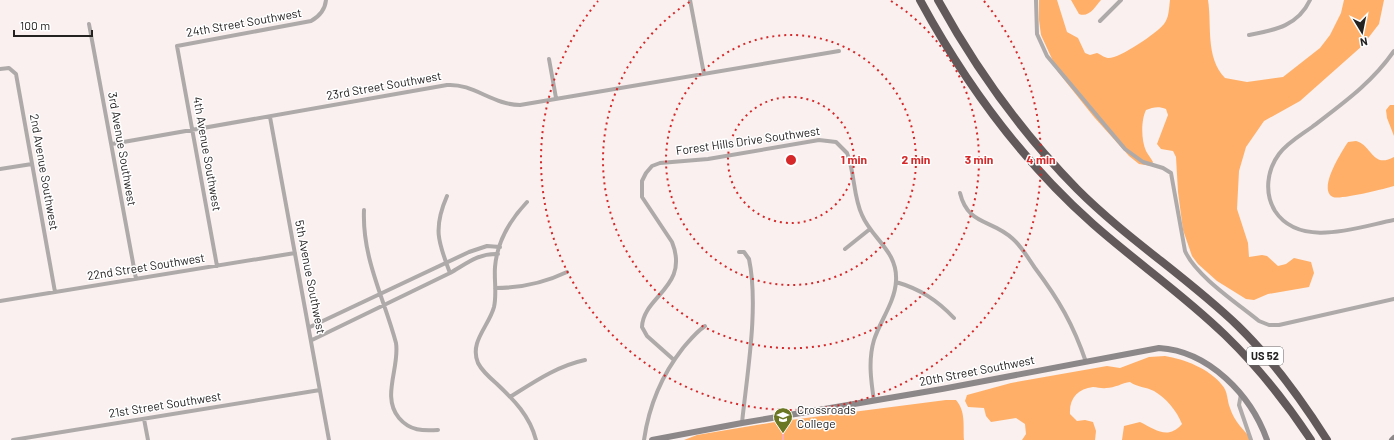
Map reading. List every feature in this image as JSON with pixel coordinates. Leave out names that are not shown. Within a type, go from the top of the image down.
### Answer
[{"type":"highway","name":"US 52","points":[[920,0],[940,38],[974,90],[1013,140],[1038,168],[1093,224],[1224,334],[1267,380],[1311,440]]},
{"type":"highway","name":"US 52","points":[[938,0],[967,52],[1022,128],[1035,143],[1101,211],[1238,326],[1294,390],[1327,440]]},
{"type":"street","name":"24th Street Southwest","points":[[177,46],[311,21],[325,8],[326,0]]},
{"type":"street","points":[[690,0],[704,74]]},
{"type":"street","points":[[1036,0],[1038,34],[1047,56],[1125,149],[1143,162],[1171,173],[1185,251],[1192,263],[1200,272],[1259,321],[1269,325],[1279,325],[1394,299]]},
{"type":"street","points":[[1100,20],[1120,0]]},
{"type":"street","points":[[1249,35],[1276,29],[1292,22],[1304,10],[1310,0]]},
{"type":"street","name":"3rd Avenue Southwest","points":[[89,24],[136,278]]},
{"type":"street","name":"4th Avenue Southwest","points":[[177,46],[217,266]]},
{"type":"street","name":"23rd Street Southwest","points":[[112,144],[193,131],[446,85],[466,87],[505,104],[520,104],[839,51]]},
{"type":"street","points":[[1394,51],[1376,74],[1360,90],[1282,150],[1272,164],[1268,182],[1270,198],[1278,214],[1291,226],[1304,232],[1329,232],[1394,220]]},
{"type":"street","points":[[549,59],[556,98]]},
{"type":"street","name":"2nd Avenue Southwest","points":[[0,69],[9,68],[16,74],[55,292]]},
{"type":"street","name":"5th Avenue Southwest","points":[[270,117],[310,327],[329,440]]},
{"type":"street","name":"Forest Hills Drive Southwest","points":[[674,360],[647,336],[642,327],[644,315],[670,282],[675,264],[675,249],[672,242],[644,201],[641,193],[642,181],[646,173],[652,166],[660,163],[708,159],[802,142],[819,140],[832,141],[841,145],[847,153],[859,208],[870,229],[890,253],[894,264],[896,282],[892,299],[872,347],[871,374],[874,401]]},
{"type":"street","points":[[0,168],[32,164]]},
{"type":"street","points":[[960,193],[964,207],[970,215],[1008,235],[1019,246],[1067,314],[1086,362]]},
{"type":"street","points":[[447,196],[439,217],[438,232],[440,248],[450,273]]},
{"type":"street","points":[[527,202],[512,220],[500,247],[495,267],[494,307],[490,319],[477,344],[476,356],[480,367],[525,414],[536,440]]},
{"type":"street","points":[[364,210],[366,250],[394,335],[397,351],[391,396],[395,412],[403,422],[414,429],[424,431],[438,430]]},
{"type":"street","points":[[845,249],[870,229]]},
{"type":"street","points":[[310,327],[479,248],[493,246],[500,247]]},
{"type":"street","points":[[739,252],[744,252],[748,256],[751,289],[751,336],[742,423]]},
{"type":"street","name":"22nd Street Southwest","points":[[0,301],[295,253]]},
{"type":"street","points":[[312,340],[383,304],[450,273],[480,256],[498,254]]},
{"type":"street","points":[[495,288],[531,286],[551,280],[567,272]]},
{"type":"street","points":[[896,282],[928,295],[954,318]]},
{"type":"street","points":[[644,440],[657,389],[674,360],[692,337],[705,326]]},
{"type":"street","name":"20th Street Southwest","points":[[652,440],[874,401],[1159,348],[1172,349],[1197,358],[1210,366],[1242,394],[1259,422],[1267,440]]},
{"type":"street","points":[[510,397],[552,371],[585,360]]},
{"type":"street","name":"21st Street Southwest","points":[[14,440],[320,390]]},
{"type":"street","points":[[1242,394],[1239,406],[1251,440]]},
{"type":"street","points":[[144,419],[148,440]]},
{"type":"shaded area","points":[[1039,0],[1057,0],[1067,32],[1078,38],[1085,53],[1090,55],[1097,53],[1108,58],[1129,50],[1160,28],[1167,19],[1170,0],[1208,0],[1210,40],[1214,60],[1225,78],[1247,82],[1283,77],[1320,48],[1330,35],[1341,13],[1344,0],[1384,0],[1379,24],[1362,46],[1300,101],[1264,121],[1246,147],[1239,171],[1237,209],[1248,243],[1249,257],[1262,255],[1267,256],[1278,266],[1286,264],[1294,258],[1311,262],[1314,273],[1309,287],[1268,294],[1254,300],[1246,299],[1217,281],[1198,264],[1192,256],[1183,230],[1178,192],[1176,157],[1173,151],[1161,149],[1157,144],[1168,115],[1166,109],[1161,107],[1151,108],[1146,110],[1144,114],[1142,136],[1146,151],[1153,162],[1151,166],[1139,164],[1129,156],[1094,117],[1058,72],[1041,35]]},
{"type":"shaded area","points":[[1071,0],[1101,0],[1092,11],[1083,15],[1079,14]]},
{"type":"shaded area","points":[[1390,105],[1394,105],[1394,136],[1387,118],[1386,110]]},
{"type":"shaded area","points":[[1356,141],[1361,143],[1373,155],[1381,160],[1387,160],[1394,157],[1394,186],[1353,196],[1333,197],[1329,193],[1328,187],[1332,170],[1348,142]]},
{"type":"shaded area","points":[[1165,356],[1188,362],[1211,374],[1217,379],[1224,387],[1234,417],[1253,440],[1122,440],[1124,426],[1140,422],[1167,433],[1177,429],[1182,424],[1174,410],[1163,397],[1154,391],[1130,382],[1109,388],[1088,388],[1079,392],[1073,399],[1070,414],[1077,421],[1085,420],[1093,422],[1096,431],[1095,440],[1022,440],[1026,434],[1025,424],[1016,418],[991,422],[986,416],[984,408],[968,407],[965,401],[967,395],[1011,383],[1107,366],[1120,368],[1149,357]]},
{"type":"shaded area","points":[[946,400],[956,400],[961,409],[963,414],[964,440],[684,440],[697,435],[775,422]]},
{"type":"waterway","points":[[783,424],[783,440]]},
{"type":"place","name":"Crossroads College","points":[[783,434]]}]
